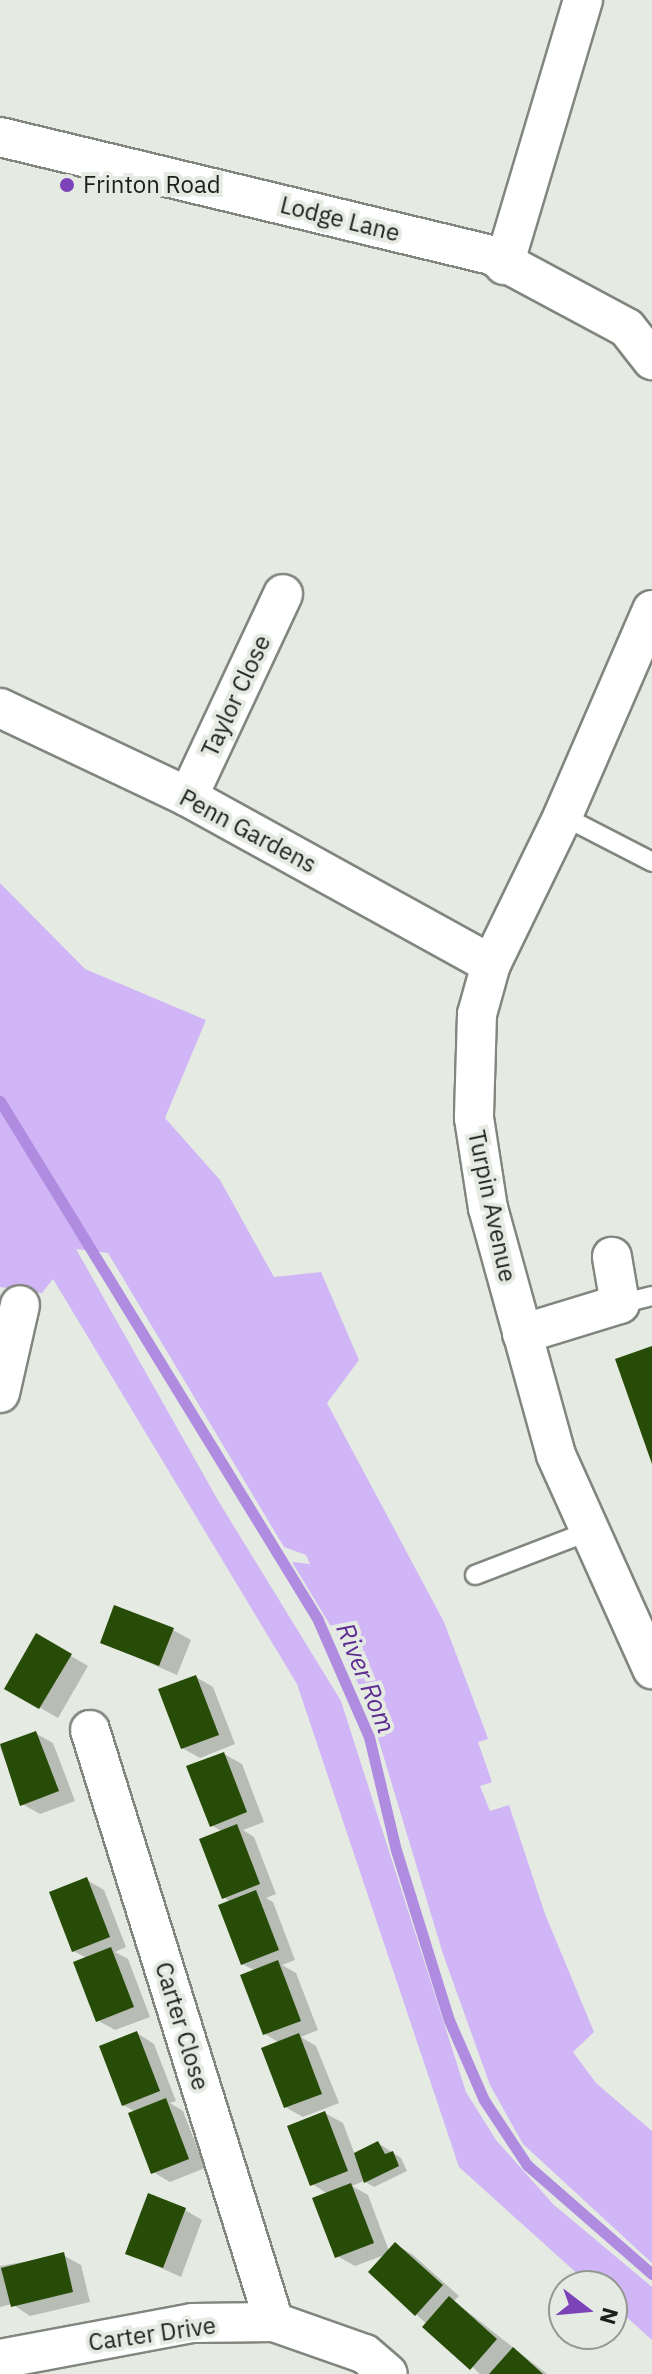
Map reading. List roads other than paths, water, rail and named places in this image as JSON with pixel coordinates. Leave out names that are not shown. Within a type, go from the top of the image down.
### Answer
[{"type":"street","points":[[504,265],[583,0]]},
{"type":"street","name":"Lodge Lane","points":[[0,137],[491,255],[504,265],[627,328],[652,360]]},
{"type":"street","name":"Taylor Close","points":[[188,797],[283,594]]},
{"type":"street","name":"Turpin Avenue","points":[[652,610],[563,816],[491,964],[477,1014],[474,1118],[488,1208],[556,1455],[587,1532],[652,1669]]},
{"type":"street","name":"Penn Gardens","points":[[0,708],[188,797],[491,964]]},
{"type":"street","points":[[522,1334],[636,1300],[612,1257]]},
{"type":"street","points":[[0,1393],[20,1305]]},
{"type":"street","name":"Carter Close","points":[[90,1730],[274,2322]]},
{"type":"street","name":"Carter Drive","points":[[0,2359],[192,2323],[274,2322],[365,2354],[388,2374]]},
{"type":"lane","points":[[563,816],[652,862]]},
{"type":"lane","points":[[475,1575],[587,1532]]},
{"type":"waterway","name":"River Rom","points":[[0,1101],[317,1618],[369,1737],[396,1850],[449,2020],[484,2100],[527,2165],[652,2274]]},
{"type":"place","name":"Frinton Road","points":[[67,185]]}]
